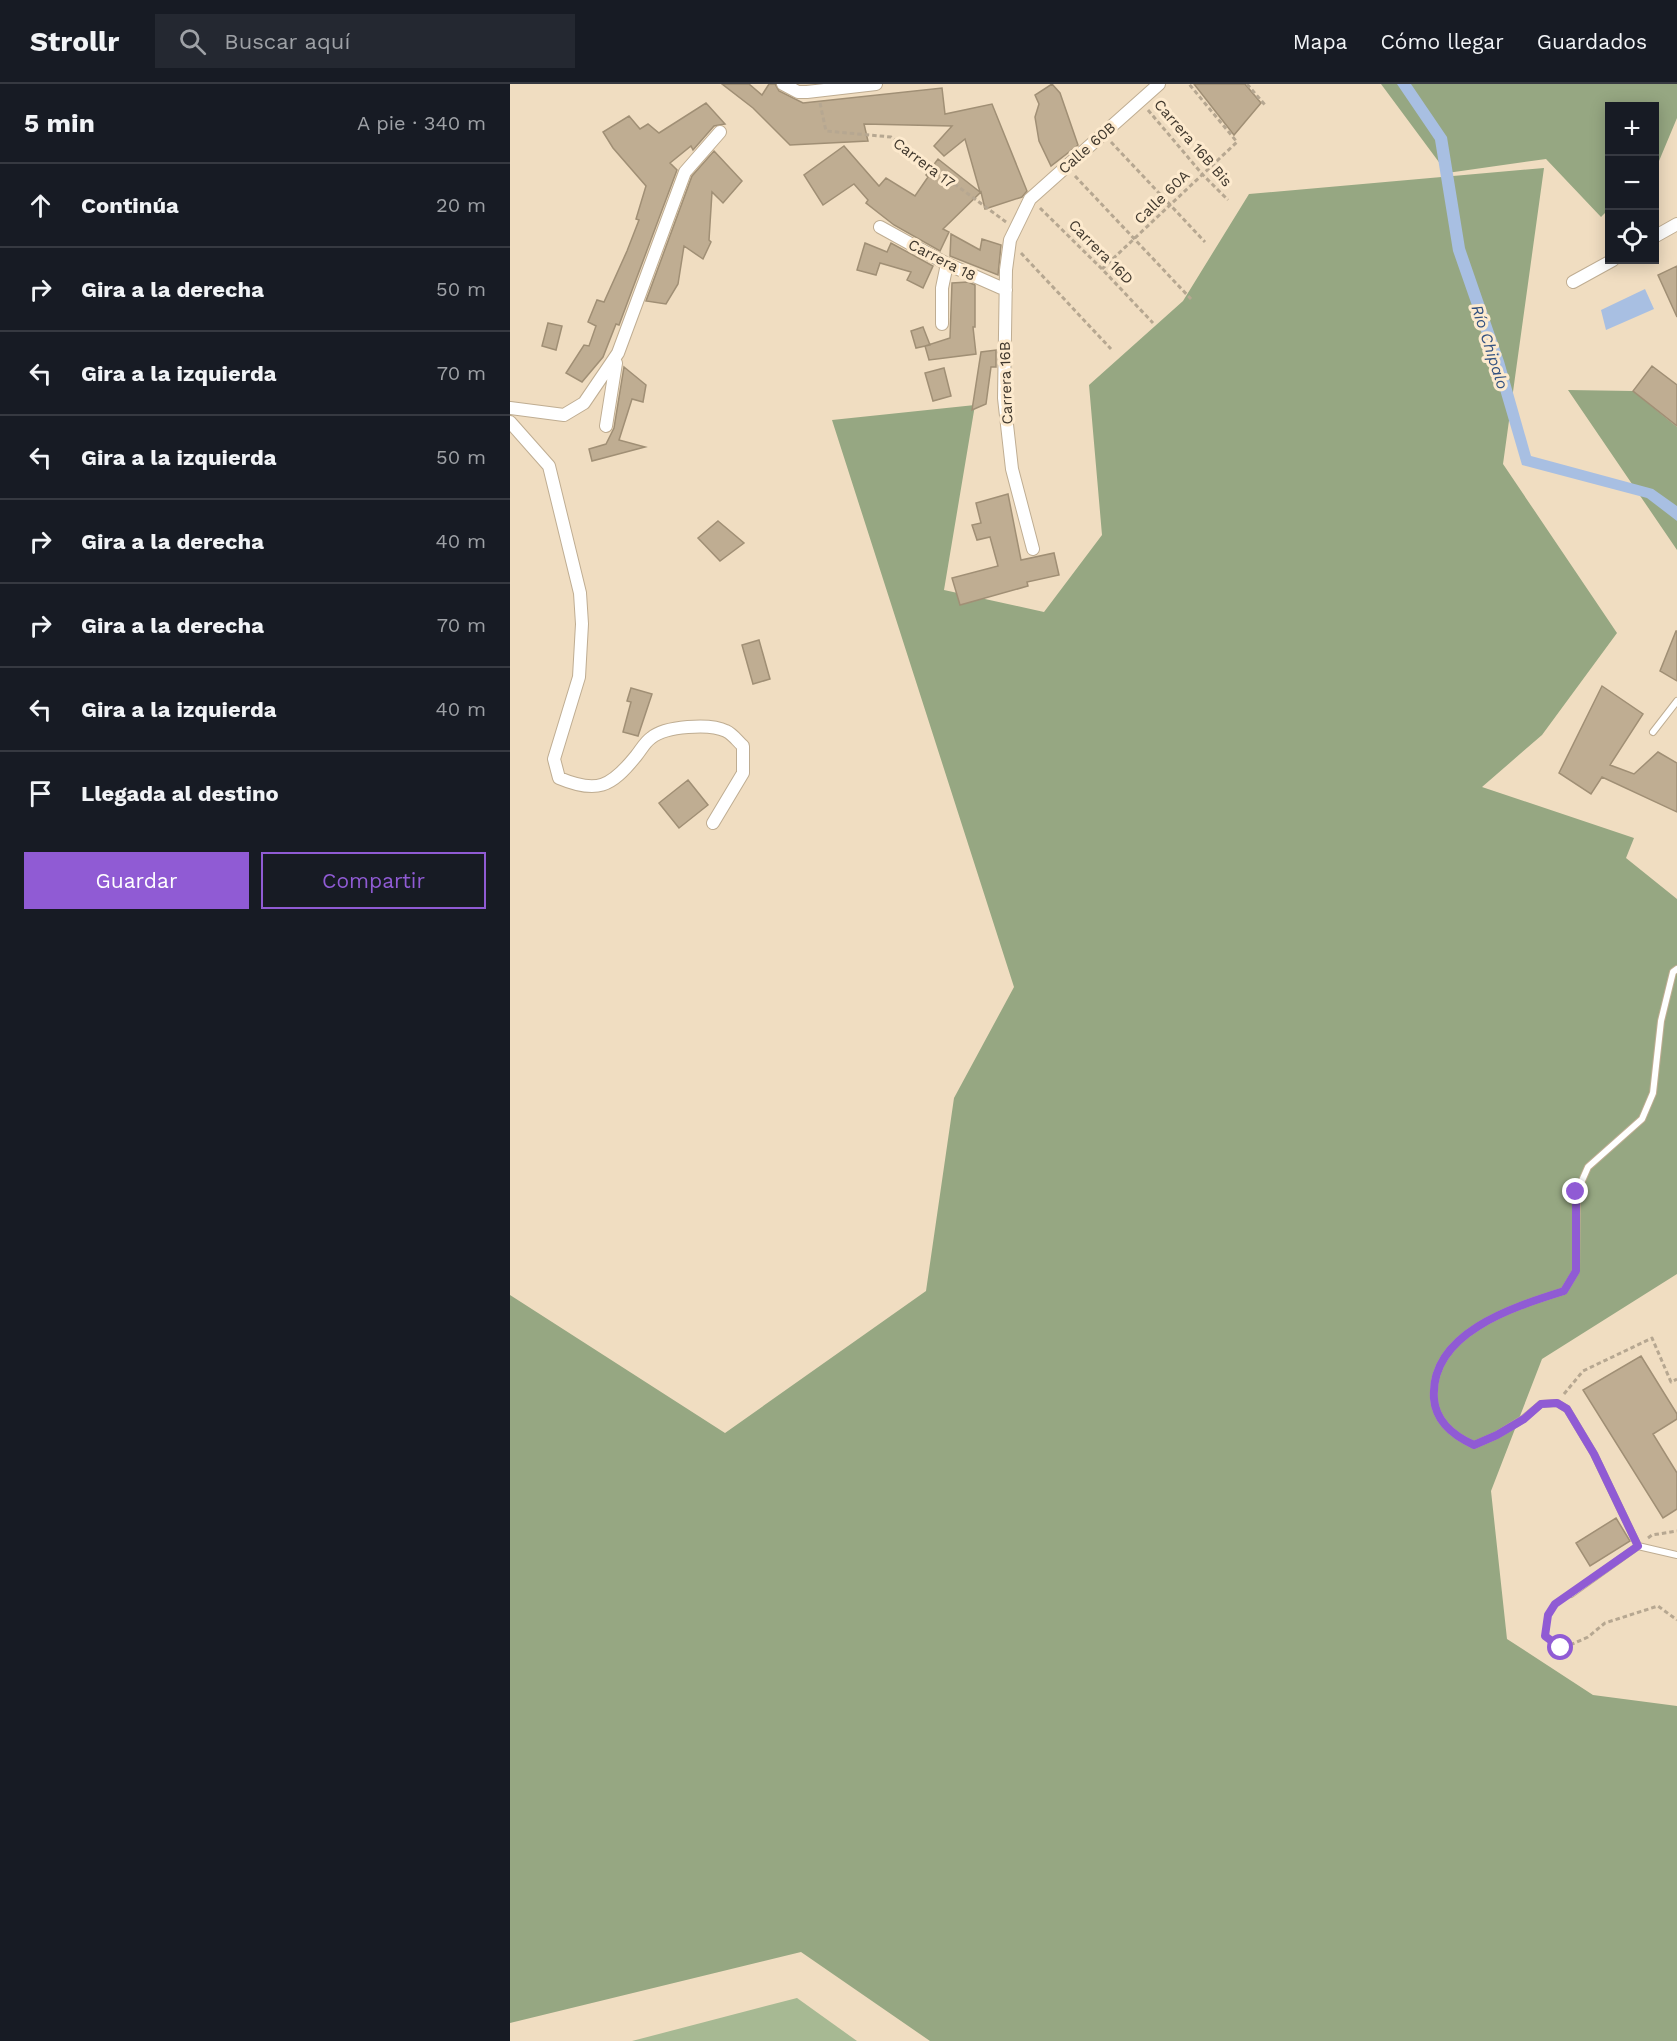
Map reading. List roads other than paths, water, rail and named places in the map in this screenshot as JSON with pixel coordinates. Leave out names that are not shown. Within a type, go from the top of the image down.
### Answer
[{"type":"street","points":[[783,84],[798,92],[876,84]]},
{"type":"street","name":"Calle 60B","points":[[1017,222],[1030,199],[1159,84]]},
{"type":"street","points":[[606,426],[618,353],[685,172],[720,132]]},
{"type":"street","name":"Carrera 16B","points":[[1017,222],[1010,240],[1006,290],[1004,398],[1012,468],[1033,549]]},
{"type":"street","points":[[1659,234],[1677,225]]},
{"type":"street","name":"Carrera 18","points":[[880,227],[947,264],[1006,290]]},
{"type":"street","points":[[942,324],[942,288],[947,264]]},
{"type":"street","points":[[1573,282],[1606,264]]},
{"type":"street","points":[[510,408],[564,415],[584,404],[618,353]]},
{"type":"street","points":[[510,422],[549,466],[580,593],[582,624],[579,677],[554,759],[559,778],[582,788],[607,785],[622,773],[652,737],[675,729],[707,725],[728,731],[743,746],[743,773],[713,823]]},
{"type":"lane","points":[[1653,732],[1677,701]]},
{"type":"lane","points":[[1638,1546],[1594,1454],[1567,1409],[1557,1403],[1541,1404],[1524,1419],[1474,1445],[1455,1437],[1435,1411],[1432,1382],[1449,1348],[1485,1321],[1526,1303],[1564,1291],[1576,1271],[1576,1192],[1588,1167],[1642,1119],[1653,1093],[1661,1021],[1673,972],[1677,969]]},
{"type":"lane","points":[[1571,1594],[1638,1546],[1677,1555]]},
{"type":"water","name":"Río Chipalo","points":[[1397,84],[1411,84],[1447,137],[1465,248],[1504,361],[1531,456],[1653,489],[1677,506],[1677,521],[1647,498],[1522,465],[1493,366],[1453,251],[1435,140]]},
{"type":"water","points":[[1645,289],[1654,309],[1606,330],[1601,310]]}]
